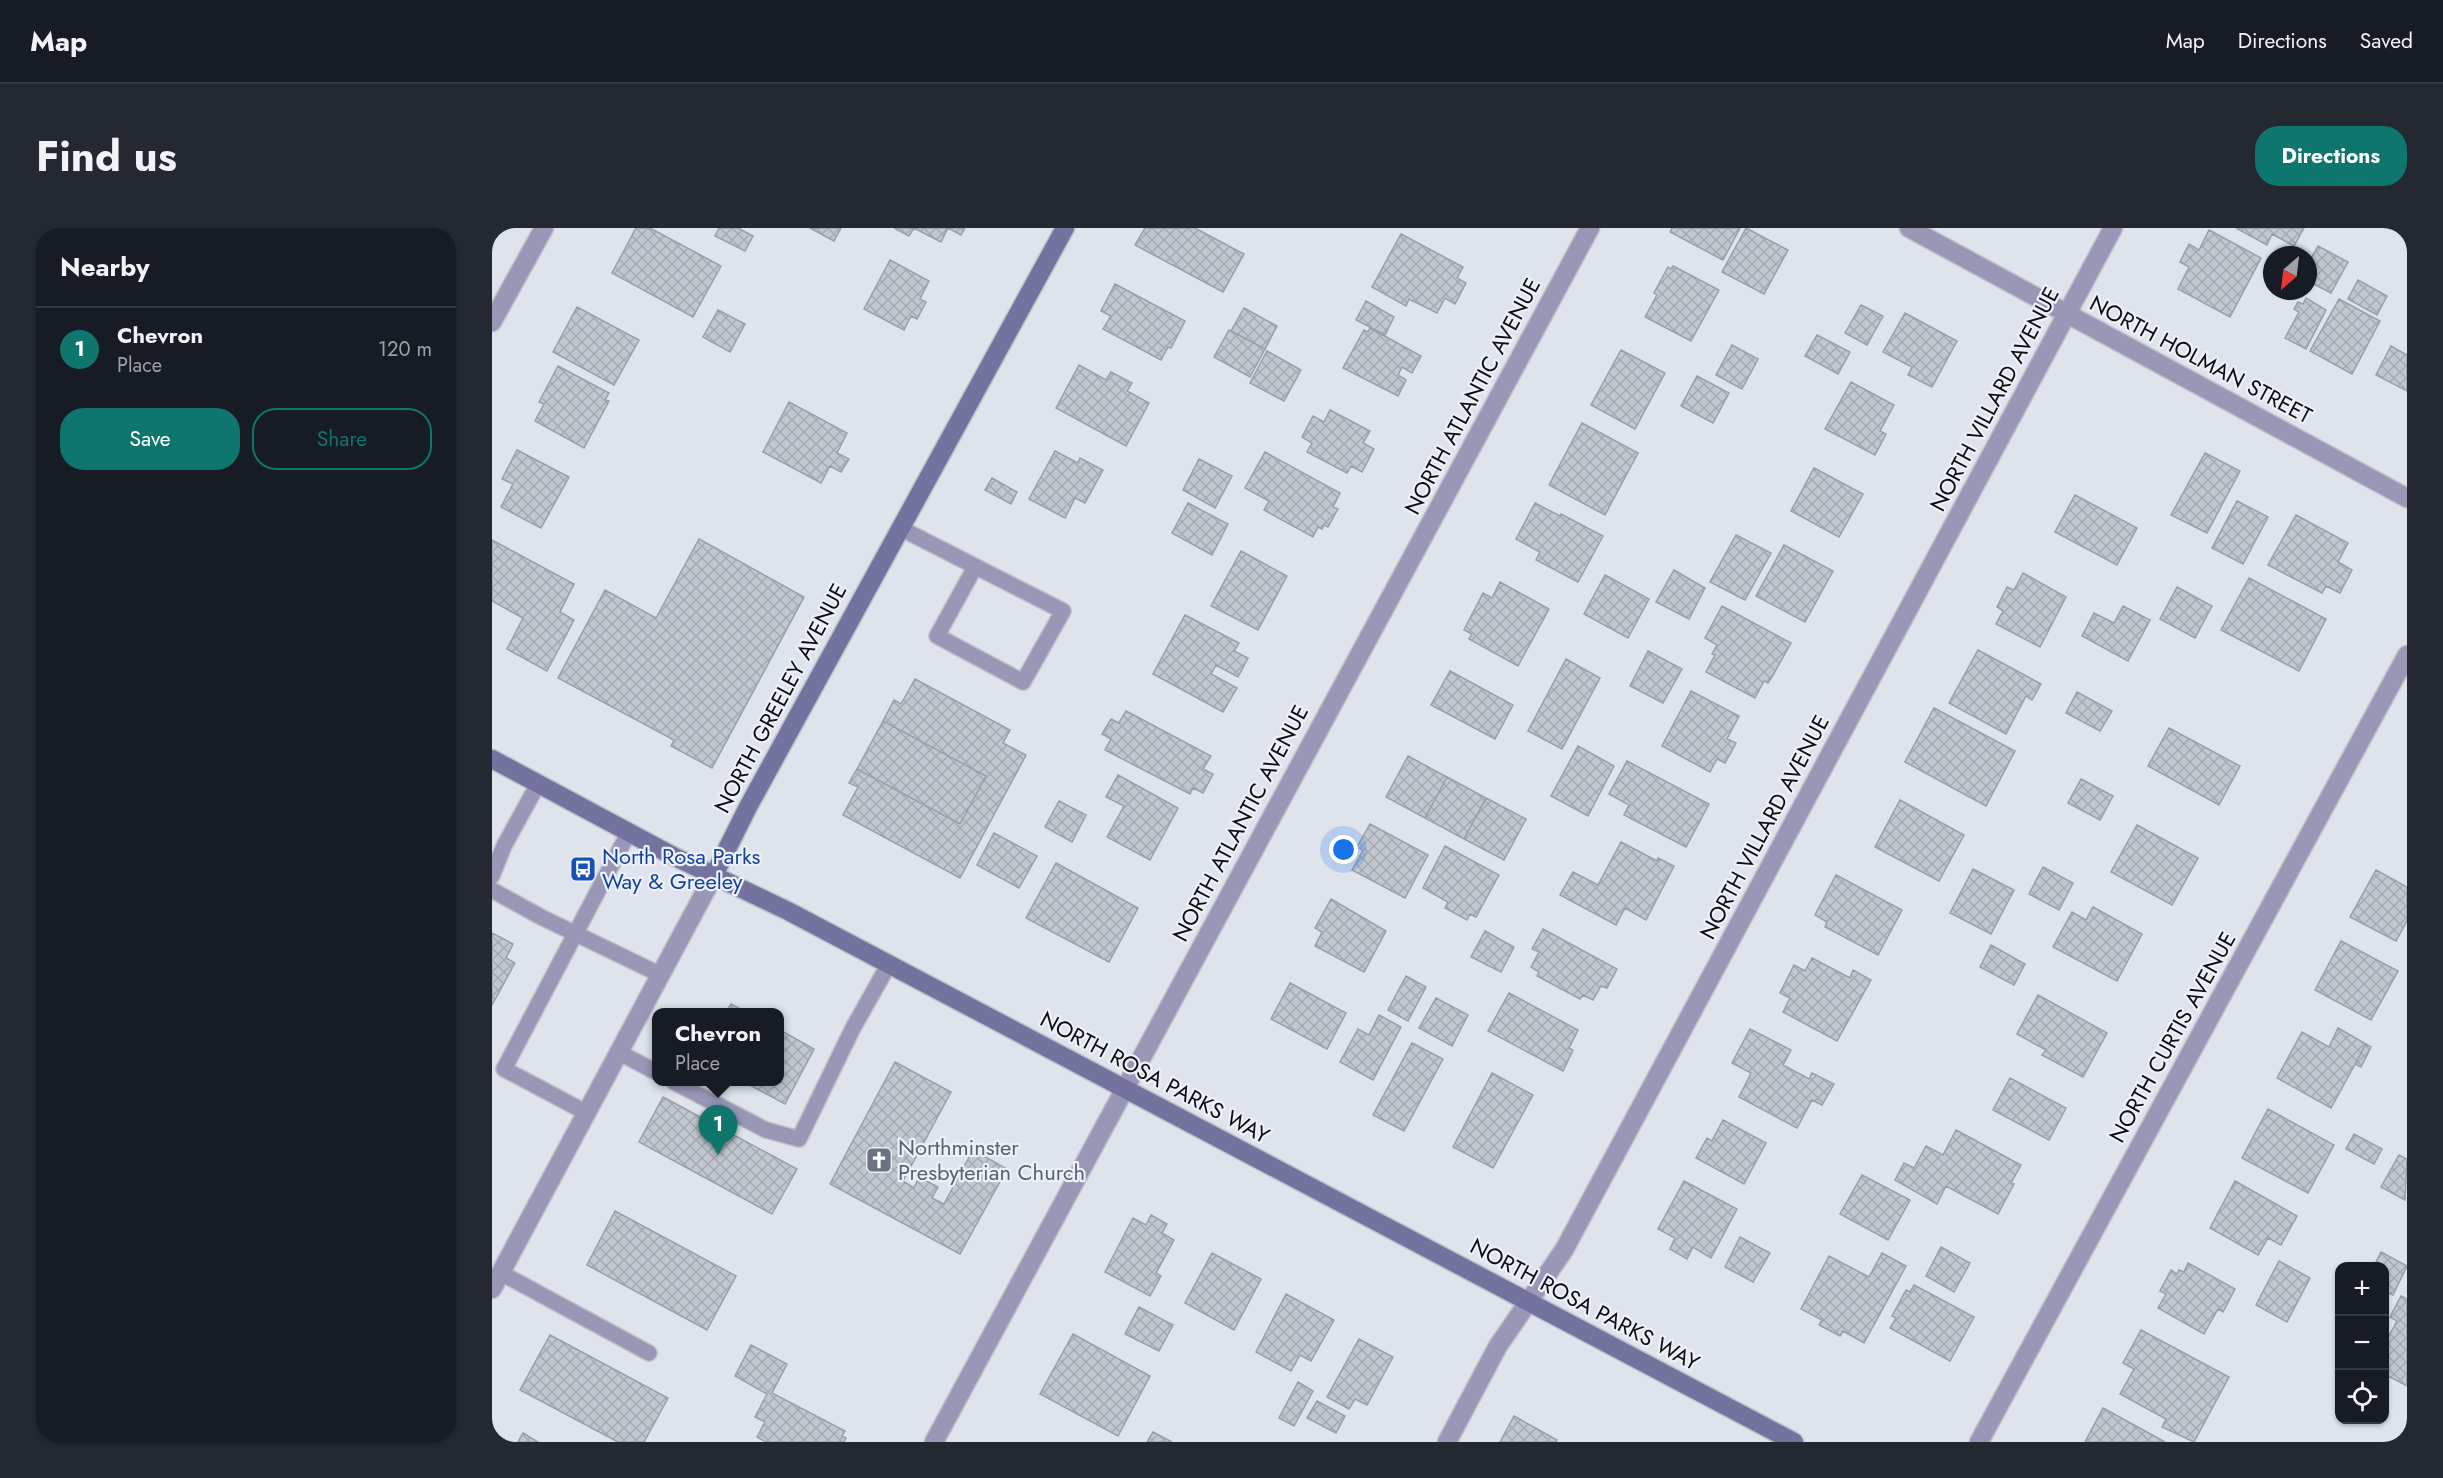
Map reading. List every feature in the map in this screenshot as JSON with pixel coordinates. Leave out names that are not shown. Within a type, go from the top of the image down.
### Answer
[{"type":"main road","name":"NORTH GREELEY AVENUE","points":[[714,875],[900,528],[1065,228]]},
{"type":"main road","name":"NORTH ROSA PARKS WAY","points":[[492,759],[1125,1088],[1785,1440]]},
{"type":"street","points":[[492,322],[544,228]]},
{"type":"street","name":"NORTH ATLANTIC AVENUE","points":[[934,1442],[1590,228]]},
{"type":"street","name":"NORTH HOLMAN STREET","points":[[1910,228],[2407,498]]},
{"type":"street","name":"NORTH VILLARD AVENUE","points":[[1447,1442],[1498,1346],[1564,1250],[2113,228]]},
{"type":"street","name":"NORTH CURTIS AVENUE","points":[[1979,1442],[2407,655]]},
{"type":"street","name":"NORTH GREELEY AVENUE","points":[[492,1289],[714,875]]},
{"type":"lane","points":[[900,528],[1063,611],[1023,682],[937,636],[975,567]]},
{"type":"lane","points":[[492,876],[504,846],[538,784]]},
{"type":"lane","points":[[587,1113],[504,1069],[629,832]]},
{"type":"lane","points":[[492,890],[661,975]]},
{"type":"lane","points":[[682,1086],[766,1131],[799,1139],[853,1028],[889,964]]},
{"type":"lane","points":[[620,1053],[652,1069]]},
{"type":"lane","points":[[501,1273],[650,1353]]},
{"type":"building","points":[[636,228],[650,228],[721,266],[693,317],[612,273]]},
{"type":"building","points":[[719,228],[738,228],[753,236],[745,251],[715,236]]},
{"type":"building","points":[[810,228],[841,228],[834,241]]},
{"type":"building","points":[[894,228],[914,228],[909,236]]},
{"type":"building","points":[[914,228],[948,228],[941,242]]},
{"type":"building","points":[[948,228],[965,228],[961,235]]},
{"type":"building","points":[[1145,228],[1195,228],[1244,254],[1223,292],[1135,245]]},
{"type":"building","points":[[1672,228],[1740,228],[1723,260],[1670,232]]},
{"type":"building","points":[[1746,228],[1788,250],[1764,294],[1722,272]]},
{"type":"building","points":[[2236,228],[2304,228],[2294,246],[2272,234],[2267,245]]},
{"type":"building","points":[[2209,230],[2261,258],[2230,317],[2178,289],[2189,267],[2180,262],[2189,244],[2199,250]]},
{"type":"building","points":[[1401,234],[1463,267],[1457,278],[1466,283],[1455,304],[1445,298],[1437,313],[1409,299],[1406,306],[1372,287]]},
{"type":"building","points":[[2318,246],[2348,262],[2331,293],[2317,286]]},
{"type":"building","points":[[890,260],[929,281],[920,299],[926,302],[917,319],[911,316],[904,330],[864,309]]},
{"type":"building","points":[[1673,266],[1719,290],[1691,341],[1645,317],[1657,295],[1654,293],[1668,267],[1671,269]]},
{"type":"building","points":[[2358,280],[2387,296],[2377,315],[2348,299]]},
{"type":"building","points":[[1115,284],[1185,321],[1171,348],[1168,347],[1161,360],[1103,329],[1111,316],[1101,311]]},
{"type":"building","points":[[2339,299],[2380,321],[2352,374],[2310,351]]},
{"type":"building","points":[[2305,300],[2309,300],[2326,310],[2306,349],[2285,338],[2299,312],[2294,309],[2298,302],[2303,304]]},
{"type":"building","points":[[1366,301],[1394,317],[1385,335],[1356,320]]},
{"type":"building","points":[[1861,305],[1883,316],[1867,345],[1845,333]]},
{"type":"building","points":[[577,307],[639,340],[614,385],[553,352]]},
{"type":"building","points":[[1244,308],[1277,326],[1265,349],[1231,331]]},
{"type":"building","points":[[718,310],[745,324],[730,352],[703,337]]},
{"type":"building","points":[[1905,313],[1957,341],[1932,387],[1908,375],[1912,367],[1883,352]]},
{"type":"building","points":[[1370,328],[1421,356],[1412,373],[1402,367],[1398,375],[1406,380],[1398,396],[1343,368],[1364,330],[1368,332]]},
{"type":"building","points":[[1229,330],[1265,349],[1250,377],[1214,357]]},
{"type":"building","points":[[1817,335],[1850,352],[1838,374],[1805,356]]},
{"type":"building","points":[[1732,345],[1758,359],[1742,389],[1716,375]]},
{"type":"building","points":[[2391,346],[2407,355],[2407,391],[2376,375]]},
{"type":"building","points":[[1621,350],[1665,373],[1635,429],[1591,405]]},
{"type":"building","points":[[1267,351],[1301,370],[1284,401],[1250,383]]},
{"type":"building","points":[[1079,365],[1106,380],[1111,372],[1132,383],[1127,391],[1149,403],[1126,446],[1056,408]]},
{"type":"building","points":[[558,366],[609,393],[605,400],[609,401],[584,448],[535,421],[544,404],[539,402]]},
{"type":"building","points":[[1697,376],[1729,393],[1713,423],[1681,406]]},
{"type":"building","points":[[1851,382],[1894,405],[1880,431],[1886,434],[1875,455],[1825,429]]},
{"type":"building","points":[[789,402],[847,433],[837,453],[849,459],[841,472],[830,466],[821,483],[763,452]]},
{"type":"building","points":[[1330,410],[1370,431],[1363,443],[1374,449],[1362,472],[1351,466],[1347,473],[1307,452],[1312,443],[1302,437],[1313,416],[1324,422]]},
{"type":"building","points":[[1582,423],[1638,453],[1605,515],[1549,485]]},
{"type":"building","points":[[517,450],[569,477],[541,528],[501,507],[513,484],[502,479]]},
{"type":"building","points":[[1055,451],[1078,463],[1080,458],[1103,470],[1085,503],[1075,498],[1065,518],[1029,499]]},
{"type":"building","points":[[1265,452],[1340,493],[1333,507],[1338,509],[1328,527],[1324,525],[1322,529],[1318,527],[1313,537],[1264,510],[1269,501],[1245,488]]},
{"type":"building","points":[[2205,453],[2240,471],[2207,533],[2171,515]]},
{"type":"building","points":[[1199,459],[1232,476],[1215,508],[1183,490]]},
{"type":"building","points":[[1814,468],[1863,494],[1839,537],[1791,511]]},
{"type":"building","points":[[992,478],[1017,492],[1011,504],[985,490]]},
{"type":"building","points":[[2075,495],[2137,528],[2117,565],[2055,532]]},
{"type":"building","points":[[2237,501],[2268,517],[2243,564],[2212,548]]},
{"type":"building","points":[[1188,503],[1228,524],[1212,555],[1172,533]]},
{"type":"building","points":[[1535,503],[1603,536],[1578,582],[1536,560],[1540,552],[1516,539]]},
{"type":"building","points":[[2296,515],[2348,543],[2338,562],[2352,570],[2340,593],[2326,586],[2322,593],[2268,565]]},
{"type":"building","points":[[1736,535],[1771,553],[1745,600],[1710,582]]},
{"type":"building","points":[[699,539],[804,597],[712,768],[671,746],[674,740],[558,678],[605,590],[656,618]]},
{"type":"building","points":[[492,540],[574,584],[560,612],[574,620],[547,671],[507,649],[523,618],[492,601]]},
{"type":"building","points":[[1784,545],[1833,571],[1805,622],[1756,596]]},
{"type":"building","points":[[1241,551],[1287,576],[1258,630],[1211,606]]},
{"type":"building","points":[[1674,570],[1705,588],[1689,619],[1656,602]]},
{"type":"building","points":[[2023,573],[2066,597],[2040,647],[1996,624],[2003,611],[1997,607],[2007,587],[2014,590]]},
{"type":"building","points":[[1605,575],[1649,599],[1628,638],[1584,614]]},
{"type":"building","points":[[2249,578],[2326,619],[2299,671],[2221,630]]},
{"type":"building","points":[[1500,582],[1549,609],[1518,666],[1469,639],[1472,634],[1464,630],[1483,593],[1492,598]]},
{"type":"building","points":[[2177,587],[2212,606],[2195,638],[2160,619]]},
{"type":"building","points":[[1722,606],[1791,643],[1768,683],[1764,681],[1755,698],[1706,672],[1715,655],[1712,654],[1717,645],[1705,638]]},
{"type":"building","points":[[2123,606],[2150,620],[2128,661],[2082,636],[2094,613],[2114,623]]},
{"type":"building","points":[[1185,615],[1239,643],[1234,651],[1248,658],[1238,677],[1216,665],[1211,674],[1237,688],[1223,712],[1153,674]]},
{"type":"building","points":[[1978,650],[2041,684],[2032,700],[2026,696],[2006,734],[1949,703]]},
{"type":"building","points":[[1648,651],[1682,669],[1663,703],[1630,686]]},
{"type":"building","points":[[1566,659],[1600,678],[1562,749],[1528,731]]},
{"type":"building","points":[[1450,671],[1513,705],[1495,739],[1431,705]]},
{"type":"building","points":[[915,679],[1010,730],[1003,743],[1026,755],[960,878],[843,815],[858,787],[849,783],[857,769],[960,824],[986,776],[883,721],[894,700],[901,704]]},
{"type":"building","points":[[1691,691],[1739,716],[1727,739],[1736,743],[1725,763],[1717,759],[1710,772],[1662,746]]},
{"type":"building","points":[[2077,692],[2112,711],[2100,731],[2066,713]]},
{"type":"building","points":[[1934,708],[2015,751],[1986,806],[1905,762]]},
{"type":"building","points":[[1126,711],[1211,756],[1203,769],[1213,774],[1203,793],[1193,788],[1190,794],[1105,750],[1111,739],[1102,734],[1111,719],[1119,723]]},
{"type":"building","points":[[883,721],[986,776],[960,824],[857,769]]},
{"type":"building","points":[[2169,728],[2240,766],[2219,805],[2148,766]]},
{"type":"building","points":[[1578,746],[1614,766],[1588,816],[1551,796]]},
{"type":"building","points":[[1408,756],[1447,777],[1425,818],[1386,797]]},
{"type":"building","points":[[1627,761],[1709,804],[1686,847],[1624,815],[1629,805],[1609,794]]},
{"type":"building","points":[[1118,775],[1178,808],[1150,860],[1107,837],[1124,806],[1106,797]]},
{"type":"building","points":[[1447,777],[1486,798],[1464,839],[1425,818]]},
{"type":"building","points":[[2081,779],[2113,796],[2100,820],[2068,803]]},
{"type":"building","points":[[1486,798],[1526,819],[1504,860],[1464,839]]},
{"type":"building","points":[[1900,800],[1964,835],[1939,881],[1875,847]]},
{"type":"building","points":[[1059,801],[1086,815],[1072,842],[1045,827]]},
{"type":"building","points":[[1370,824],[1428,855],[1405,898],[1352,870],[1363,850],[1357,847]]},
{"type":"building","points":[[2137,825],[2198,858],[2172,905],[2111,872]]},
{"type":"building","points":[[994,833],[1037,856],[1019,888],[977,865]]},
{"type":"building","points":[[1621,842],[1657,861],[1658,858],[1674,866],[1646,920],[1625,908],[1616,925],[1560,895],[1573,872],[1598,885]]},
{"type":"building","points":[[1445,846],[1499,875],[1476,917],[1470,914],[1467,920],[1445,908],[1448,902],[1423,888]]},
{"type":"building","points":[[1056,863],[1138,908],[1109,962],[1026,918]]},
{"type":"building","points":[[2043,867],[2073,883],[2059,910],[2029,894]]},
{"type":"building","points":[[1973,869],[2014,890],[1991,934],[1950,913]]},
{"type":"building","points":[[2376,870],[2407,887],[2407,921],[2396,941],[2350,917]]},
{"type":"building","points":[[1836,875],[1902,910],[1878,955],[1825,927],[1827,922],[1815,915]]},
{"type":"building","points":[[1331,899],[1386,931],[1364,972],[1315,946],[1322,932],[1315,928]]},
{"type":"building","points":[[2093,907],[2142,934],[2117,981],[2053,947],[2072,912],[2086,920]]},
{"type":"building","points":[[1543,929],[1617,969],[1607,988],[1601,986],[1593,1000],[1583,995],[1580,999],[1537,976],[1539,972],[1531,967],[1539,952],[1532,949]]},
{"type":"building","points":[[1485,931],[1514,947],[1501,972],[1471,957]]},
{"type":"building","points":[[492,933],[513,944],[506,958],[515,963],[492,1005]]},
{"type":"building","points":[[2341,941],[2398,971],[2371,1020],[2315,990]]},
{"type":"building","points":[[1991,945],[2025,964],[2014,985],[1980,967]]},
{"type":"building","points":[[1812,958],[1850,978],[1853,970],[1871,980],[1837,1041],[1783,1012],[1790,998],[1780,993],[1794,965],[1805,971]]},
{"type":"building","points":[[1406,976],[1426,987],[1408,1021],[1388,1010]]},
{"type":"building","points":[[1290,983],[1346,1013],[1327,1049],[1271,1019]]},
{"type":"building","points":[[1509,993],[1578,1030],[1569,1048],[1573,1050],[1563,1071],[1488,1031]]},
{"type":"building","points":[[2038,995],[2107,1033],[2083,1077],[2042,1055],[2046,1050],[2017,1034]]},
{"type":"building","points":[[1436,998],[1468,1015],[1452,1046],[1419,1028]]},
{"type":"building","points":[[1379,1015],[1401,1027],[1373,1080],[1340,1062],[1358,1029],[1369,1035]]},
{"type":"building","points":[[2338,1028],[2366,1044],[2331,1108],[2277,1078],[2302,1032],[2329,1047]]},
{"type":"building","points":[[1750,1029],[1791,1050],[1783,1065],[1809,1079],[1812,1073],[1834,1084],[1822,1105],[1812,1100],[1797,1128],[1739,1097],[1751,1073],[1732,1063]]},
{"type":"building","points":[[784,1032],[814,1049],[785,1104],[751,1086],[784,1086]]},
{"type":"building","points":[[1412,1043],[1443,1059],[1404,1131],[1373,1115]]},
{"type":"building","points":[[2366,1044],[2371,1047],[2361,1067],[2355,1064]]},
{"type":"building","name":"Northminster Presbyterian Church","points":[[895,1062],[951,1092],[903,1181],[914,1188],[919,1177],[938,1187],[932,1198],[944,1204],[973,1150],[1007,1169],[960,1254],[830,1184]]},
{"type":"building","points":[[1492,1073],[1533,1095],[1493,1168],[1453,1147]]},
{"type":"building","points":[[2010,1078],[2066,1108],[2049,1140],[1993,1110]]},
{"type":"building","points":[[663,1097],[797,1169],[772,1214],[639,1142]]},
{"type":"building","points":[[2268,1109],[2334,1145],[2308,1193],[2242,1158]]},
{"type":"building","points":[[1723,1120],[1766,1143],[1744,1184],[1696,1158],[1707,1138],[1712,1141]]},
{"type":"building","points":[[1956,1130],[2021,1165],[1998,1214],[1946,1186],[1937,1204],[1895,1180],[1904,1163],[1914,1168],[1926,1146],[1943,1155]]},
{"type":"building","points":[[2354,1134],[2382,1149],[2374,1164],[2346,1149]]},
{"type":"building","points":[[2399,1155],[2407,1159],[2405,1200],[2381,1187]]},
{"type":"building","points":[[1862,1175],[1910,1200],[1888,1240],[1840,1214]]},
{"type":"building","points":[[1684,1181],[1737,1209],[1711,1258],[1693,1247],[1687,1259],[1670,1249],[1675,1238],[1658,1229]]},
{"type":"building","points":[[2235,1181],[2297,1216],[2281,1245],[2268,1238],[2258,1255],[2210,1228]]},
{"type":"building","points":[[615,1211],[736,1276],[707,1330],[587,1265]]},
{"type":"building","points":[[1151,1215],[1167,1224],[1162,1233],[1174,1240],[1156,1273],[1161,1276],[1150,1296],[1105,1272],[1133,1218],[1146,1225]]},
{"type":"building","points":[[1740,1237],[1770,1253],[1753,1282],[1725,1267]]},
{"type":"building","points":[[1941,1247],[1970,1263],[1954,1292],[1926,1276]]},
{"type":"building","points":[[2381,1252],[2407,1266],[2393,1295],[2389,1293],[2389,1262],[2376,1262]]},
{"type":"building","points":[[1212,1253],[1261,1279],[1234,1330],[1185,1303]]},
{"type":"building","points":[[1882,1253],[1906,1266],[1864,1343],[1843,1331],[1840,1336],[1819,1325],[1822,1320],[1801,1309],[1829,1256],[1869,1277]]},
{"type":"building","points":[[2279,1261],[2310,1278],[2287,1322],[2256,1305]]},
{"type":"building","points":[[2188,1263],[2235,1289],[2223,1312],[2218,1309],[2204,1334],[2158,1308],[2166,1294],[2160,1291],[2171,1270],[2177,1274],[2179,1270],[2184,1272]]},
{"type":"building","points":[[1914,1285],[1974,1317],[1950,1361],[1890,1328],[1896,1318],[1892,1316],[1906,1290],[1910,1292]]},
{"type":"building","points":[[1286,1294],[1334,1320],[1311,1361],[1300,1355],[1291,1371],[1256,1352]]},
{"type":"building","points":[[2401,1296],[2407,1299],[2407,1386],[2389,1377],[2389,1336],[2397,1321],[2390,1317]]},
{"type":"building","points":[[1139,1307],[1173,1325],[1159,1351],[1125,1334]]},
{"type":"building","points":[[2141,1330],[2229,1377],[2194,1442],[2162,1427],[2166,1419],[2120,1394],[2134,1369],[2123,1363]]},
{"type":"building","points":[[1073,1334],[1150,1376],[1118,1436],[1040,1394]]},
{"type":"building","points":[[550,1335],[668,1398],[644,1442],[618,1442],[520,1390]]},
{"type":"building","points":[[1359,1339],[1393,1357],[1367,1405],[1355,1399],[1349,1409],[1327,1397]]},
{"type":"building","points":[[751,1345],[787,1364],[772,1393],[845,1431],[842,1436],[846,1438],[844,1442],[766,1442],[757,1437],[765,1422],[755,1417],[767,1394],[735,1376]]},
{"type":"building","points":[[1298,1382],[1313,1391],[1294,1426],[1279,1418]]},
{"type":"building","points":[[1317,1401],[1345,1416],[1336,1433],[1307,1418]]},
{"type":"building","points":[[2103,1408],[2165,1442],[2085,1442]]},
{"type":"building","points":[[1514,1416],[1557,1440],[1556,1442],[1500,1442]]},
{"type":"building","points":[[1153,1432],[1172,1442],[1147,1442]]},
{"type":"building","points":[[523,1433],[538,1442],[518,1442]]},
{"type":"place","name":"North Rosa Parks Way & Greeley","points":[[583,869]]},
{"type":"place","name":"Chevron","points":[[718,1155]]},
{"type":"place","name":"Northminster Presbyterian Church","points":[[879,1160]]}]
